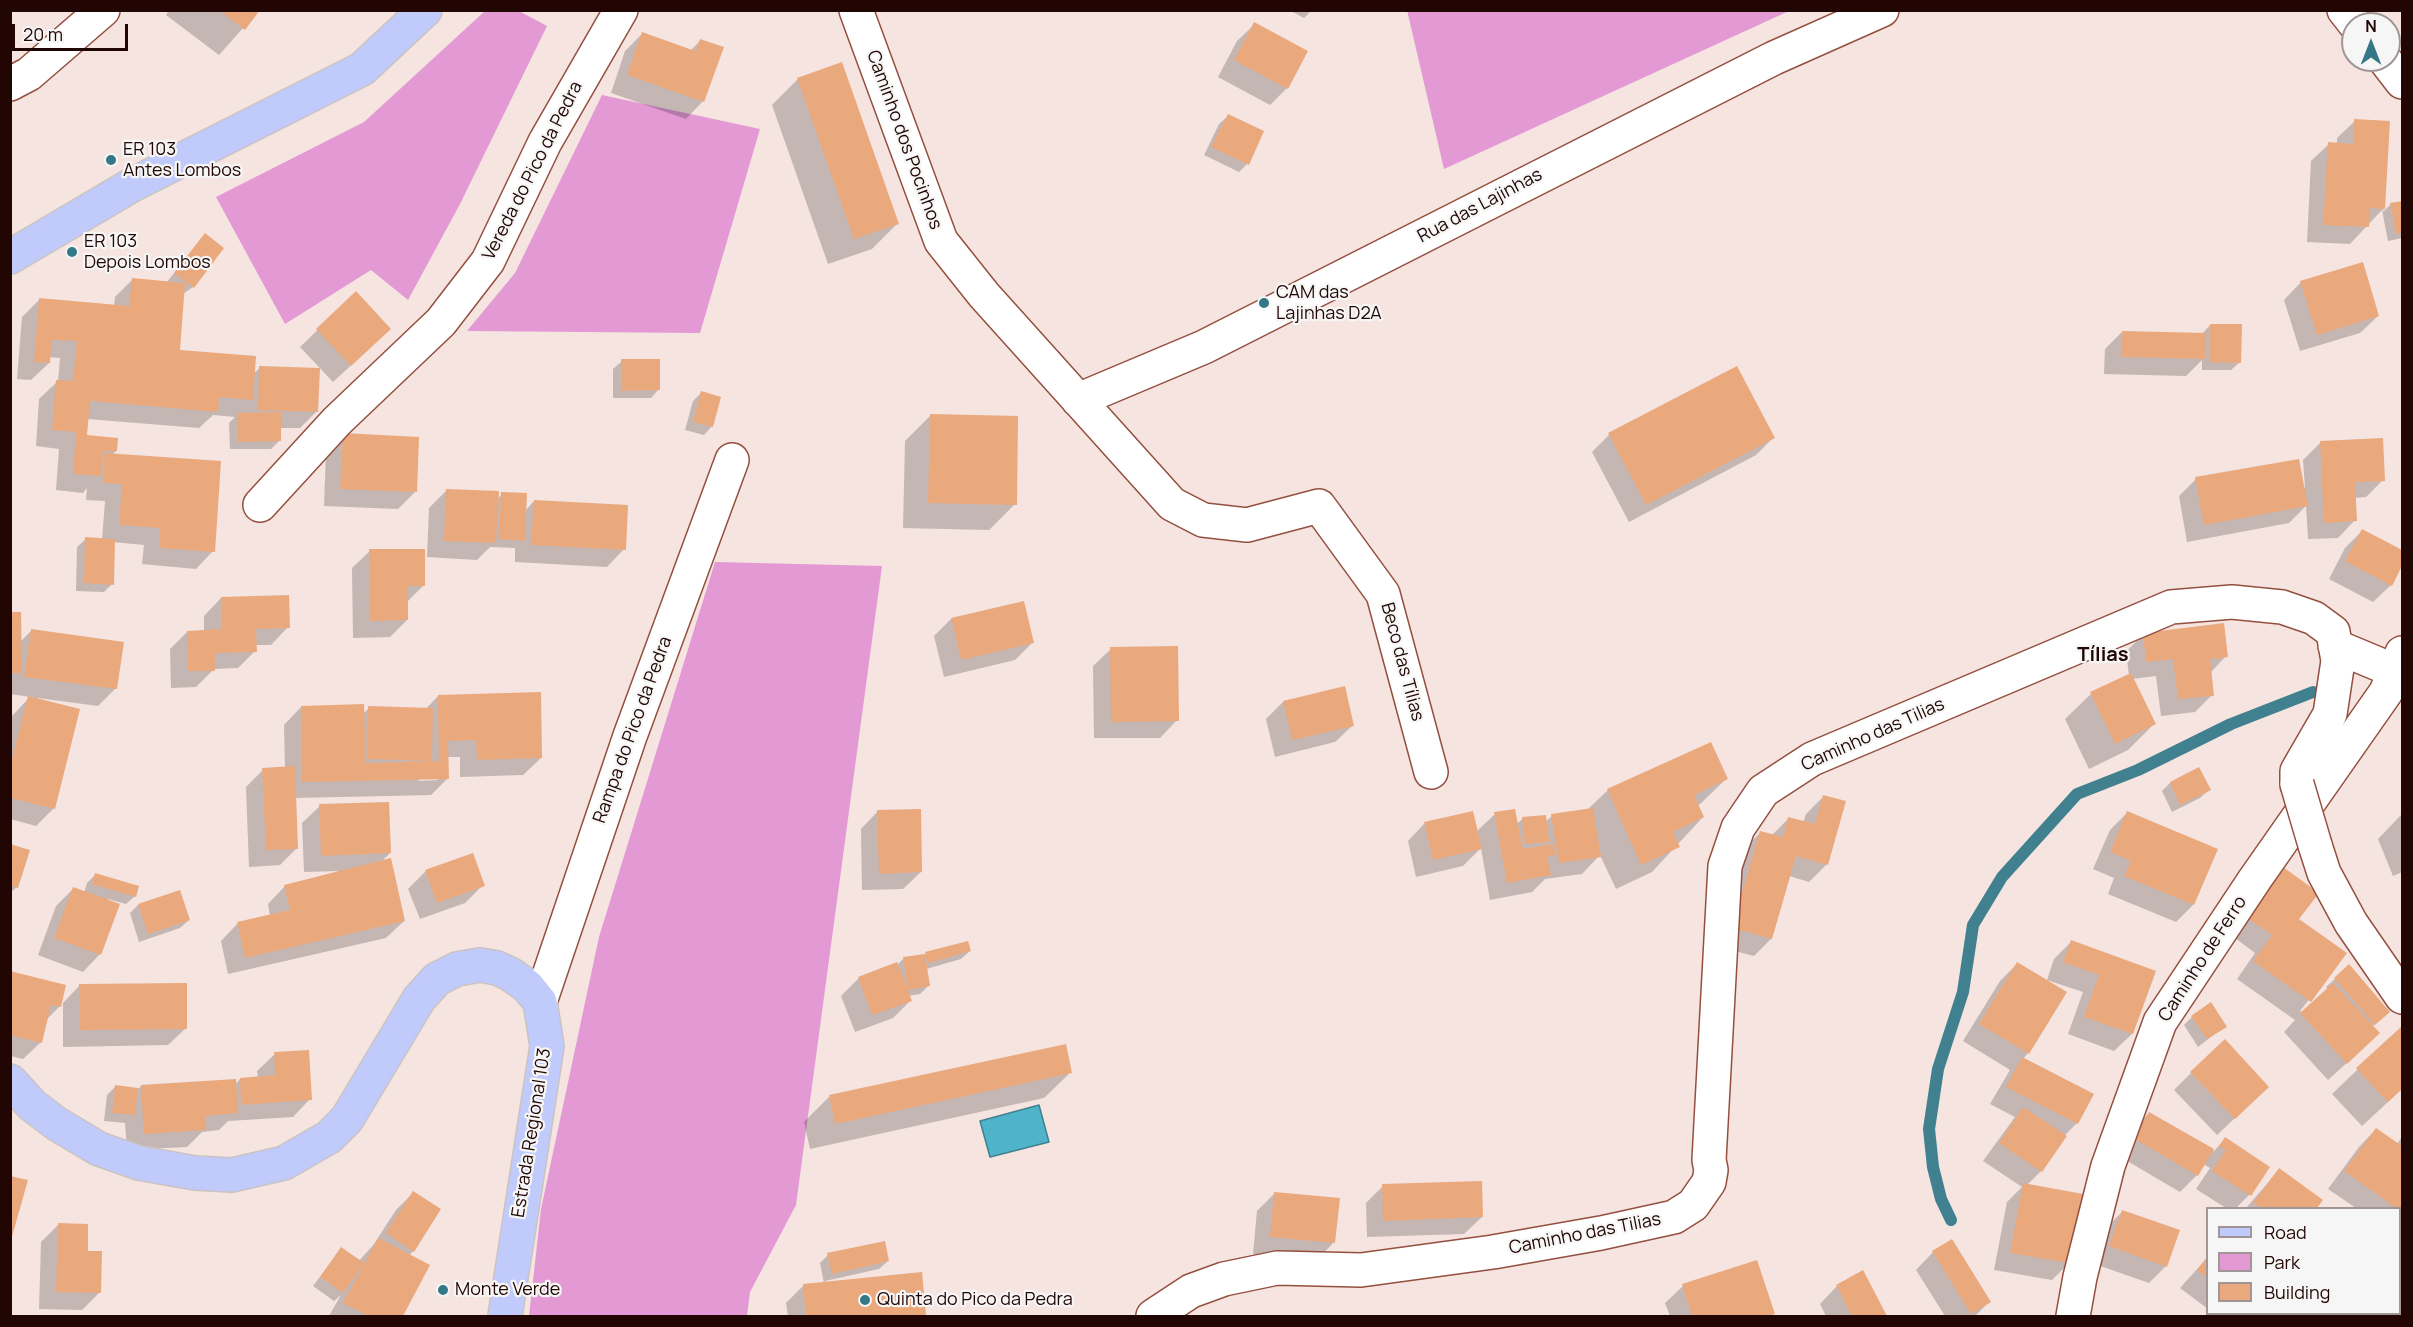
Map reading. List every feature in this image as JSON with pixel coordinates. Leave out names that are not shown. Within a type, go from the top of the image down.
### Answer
[{"type":"main road","points":[[10,257],[132,184],[362,69],[425,10]]},
{"type":"main road","points":[[10,1081],[32,1105],[57,1124],[99,1149],[139,1163],[195,1173],[232,1175],[284,1163],[329,1137],[347,1119],[419,999],[437,980],[457,969],[480,965],[497,968],[527,986],[540,1002]]},
{"type":"main road","name":"Estrada Regional 103","points":[[505,1317],[547,1046],[540,1002]]},
{"type":"street","points":[[10,84],[29,74],[104,10]]},
{"type":"street","name":"Vereda do Pico da Pedra","points":[[260,506],[337,421],[441,322],[488,261],[546,142],[621,10]]},
{"type":"street","name":"Caminho dos Pocinhos","points":[[856,10],[941,241],[984,295],[1077,400]]},
{"type":"street","name":"Rua das Lajinhas","points":[[1077,400],[1204,347],[1763,63],[1882,10]]},
{"type":"street","name":"Beco das Tílias","points":[[1077,400],[1172,504],[1203,520],[1247,525],[1319,506],[1383,594],[1431,771]]},
{"type":"street","name":"Rampa do Pico da Pedra","points":[[540,1002],[630,736],[732,460]]},
{"type":"street","name":"Caminho das Tilias","points":[[1153,1317],[1191,1292],[1224,1279],[1277,1269],[1361,1270],[1525,1246],[1674,1217],[1693,1205],[1709,1182],[1725,866],[1738,828],[1763,791],[1812,759],[2171,607],[2232,602],[2282,607],[2324,624],[2332,632],[2335,646]]},
{"type":"street","points":[[2399,662],[2335,646],[2338,661],[2330,714],[2297,771],[2297,784],[2324,873],[2351,923],[2403,997]]},
{"type":"street","name":"Caminho de Ferro","points":[[2073,1317],[2080,1277],[2108,1166],[2160,1022],[2255,879],[2386,692],[2399,662]]},
{"type":"green space","points":[[1407,10],[1789,10],[1789,11],[1444,169]]},
{"type":"green space","points":[[485,11],[519,11],[547,26],[460,204],[408,300],[371,270],[285,324],[216,197],[364,122]]},
{"type":"green space","points":[[602,95],[760,129],[700,333],[467,331],[515,273]]},
{"type":"green space","points":[[715,562],[882,566],[796,1205],[750,1292],[747,1316],[529,1316],[541,1209],[599,937]]},
{"type":"water","points":[[1039,1105],[1049,1142],[990,1157],[980,1121]]},
{"type":"building","points":[[219,10],[260,10],[245,30]]},
{"type":"building","points":[[1254,22],[1308,51],[1288,89],[1234,60]]},
{"type":"building","points":[[642,32],[695,51],[700,39],[724,47],[704,102],[627,75]]},
{"type":"building","points":[[842,62],[899,224],[854,239],[797,78]]},
{"type":"building","points":[[1228,114],[1264,131],[1249,165],[1211,147]]},
{"type":"building","points":[[2354,119],[2390,121],[2385,209],[2370,208],[2369,227],[2323,225],[2328,142],[2353,144]]},
{"type":"building","points":[[2402,201],[2402,232],[2396,234],[2390,203]]},
{"type":"building","points":[[205,233],[224,248],[194,288],[174,273]]},
{"type":"building","points":[[2363,262],[2379,316],[2317,335],[2300,281]]},
{"type":"building","points":[[132,278],[185,283],[180,350],[256,356],[253,400],[219,397],[218,412],[90,401],[87,435],[118,438],[117,451],[104,451],[101,476],[73,474],[76,432],[52,430],[56,380],[73,381],[77,341],[52,340],[50,363],[34,362],[39,298],[129,306]]},
{"type":"building","points":[[356,291],[391,329],[351,366],[316,329]]},
{"type":"building","points":[[2210,324],[2242,324],[2241,363],[2210,362]]},
{"type":"building","points":[[2122,331],[2206,333],[2205,359],[2121,357]]},
{"type":"building","points":[[621,359],[660,359],[660,390],[621,391]]},
{"type":"building","points":[[259,366],[320,368],[318,412],[258,410]]},
{"type":"building","points":[[1737,366],[1775,438],[1646,505],[1608,433]]},
{"type":"building","points":[[701,391],[721,397],[713,427],[693,422]]},
{"type":"building","points":[[281,412],[281,441],[237,442],[237,413]]},
{"type":"building","points":[[930,414],[1018,416],[1017,505],[928,503]]},
{"type":"building","points":[[343,433],[419,437],[417,492],[340,489]]},
{"type":"building","points":[[2383,438],[2385,481],[2355,482],[2357,521],[2324,523],[2320,441]]},
{"type":"building","points":[[105,453],[221,461],[215,552],[159,548],[160,528],[119,525],[122,484],[103,483]]},
{"type":"building","points":[[2299,459],[2308,506],[2204,525],[2195,477]]},
{"type":"building","points":[[446,489],[499,491],[496,543],[444,541]]},
{"type":"building","points":[[501,492],[527,493],[525,541],[499,539]]},
{"type":"building","points":[[534,500],[628,505],[626,550],[531,545]]},
{"type":"building","points":[[2362,529],[2402,550],[2402,566],[2392,586],[2345,561]]},
{"type":"building","points":[[85,537],[115,539],[114,585],[84,583]]},
{"type":"building","points":[[369,549],[425,549],[425,586],[408,586],[408,620],[370,621]]},
{"type":"building","points":[[289,595],[290,628],[256,629],[257,652],[215,653],[215,671],[188,671],[187,631],[222,629],[221,597]]},
{"type":"building","points":[[1024,601],[1034,643],[961,660],[951,618]]},
{"type":"building","points":[[10,612],[21,612],[22,673],[10,673]]},
{"type":"building","points":[[2224,623],[2228,657],[2210,659],[2214,696],[2178,699],[2173,659],[2146,662],[2143,633]]},
{"type":"building","points":[[31,629],[124,642],[117,689],[24,677]]},
{"type":"building","points":[[1178,646],[1179,721],[1111,722],[1110,647]]},
{"type":"building","points":[[2131,673],[2156,724],[2115,744],[2090,692]]},
{"type":"building","points":[[1345,686],[1354,726],[1292,740],[1283,701]]},
{"type":"building","points":[[541,692],[542,758],[477,760],[476,740],[448,741],[449,779],[302,782],[301,706],[364,704],[366,763],[439,761],[438,695]]},
{"type":"building","points":[[28,696],[80,709],[55,809],[10,798],[10,767]]},
{"type":"building","points":[[368,706],[433,708],[432,761],[367,759]]},
{"type":"building","points":[[1711,742],[1728,779],[1694,795],[1704,817],[1673,832],[1680,847],[1641,865],[1607,789]]},
{"type":"building","points":[[295,766],[298,849],[266,850],[262,768]]},
{"type":"building","points":[[2199,767],[2211,790],[2180,805],[2170,782]]},
{"type":"building","points":[[1823,795],[1846,801],[1828,865],[1796,856],[1772,939],[1732,928],[1760,831],[1783,837],[1788,817],[1815,824]]},
{"type":"building","points":[[389,802],[391,853],[321,856],[319,804]]},
{"type":"building","points":[[1593,808],[1601,857],[1559,863],[1551,814]]},
{"type":"building","points":[[921,809],[922,872],[879,874],[877,810]]},
{"type":"building","points":[[1515,809],[1523,849],[1553,844],[1556,855],[1547,856],[1551,875],[1507,883],[1494,812]]},
{"type":"building","points":[[1473,811],[1482,849],[1433,860],[1424,822]]},
{"type":"building","points":[[2127,811],[2218,849],[2194,905],[2124,876],[2131,861],[2110,852]]},
{"type":"building","points":[[1546,815],[1549,842],[1525,844],[1522,817]]},
{"type":"building","points":[[10,844],[30,850],[18,888],[10,885]]},
{"type":"building","points":[[473,853],[485,886],[437,903],[425,870]]},
{"type":"building","points":[[391,858],[405,921],[245,958],[237,922],[290,910],[284,885]]},
{"type":"building","points":[[2283,867],[2319,893],[2299,919],[2347,953],[2311,1002],[2253,961],[2272,935],[2247,918]]},
{"type":"building","points":[[95,873],[139,886],[136,897],[92,884]]},
{"type":"building","points":[[73,887],[120,904],[101,955],[54,938]]},
{"type":"building","points":[[180,890],[190,920],[148,934],[138,904]]},
{"type":"building","points":[[2071,940],[2156,971],[2133,1034],[2084,1017],[2099,975],[2063,962]]},
{"type":"building","points":[[968,941],[971,951],[928,963],[925,952]]},
{"type":"building","points":[[925,954],[930,986],[908,990],[903,957]]},
{"type":"building","points":[[897,962],[912,1001],[872,1015],[858,977]]},
{"type":"building","points":[[2017,962],[2067,992],[2029,1054],[1979,1024]]},
{"type":"building","points":[[2349,964],[2390,1012],[2375,1025],[2334,978]]},
{"type":"building","points":[[10,971],[66,985],[61,1007],[51,1005],[42,1043],[10,1035]]},
{"type":"building","points":[[187,983],[187,1029],[80,1030],[79,984]]},
{"type":"building","points":[[2333,983],[2380,1033],[2347,1064],[2300,1013]]},
{"type":"building","points":[[2211,1002],[2227,1027],[2207,1039],[2191,1016]]},
{"type":"building","points":[[2401,1027],[2402,1089],[2388,1102],[2356,1068]]},
{"type":"building","points":[[2225,1039],[2269,1087],[2235,1119],[2190,1072]]},
{"type":"building","points":[[1066,1044],[1072,1073],[835,1124],[829,1095]]},
{"type":"building","points":[[309,1050],[312,1100],[241,1105],[240,1078],[275,1075],[274,1052]]},
{"type":"building","points":[[2022,1057],[2094,1094],[2078,1124],[2006,1087]]},
{"type":"building","points":[[236,1079],[238,1113],[205,1116],[206,1130],[144,1134],[141,1085]]},
{"type":"building","points":[[115,1085],[138,1088],[135,1115],[112,1113]]},
{"type":"building","points":[[2023,1107],[2067,1136],[2042,1172],[1999,1143]]},
{"type":"building","points":[[2149,1112],[2214,1149],[2198,1176],[2133,1138]]},
{"type":"building","points":[[2376,1128],[2402,1146],[2402,1212],[2401,1207],[2395,1207],[2344,1171]]},
{"type":"building","points":[[2225,1137],[2270,1167],[2251,1196],[2212,1171],[2226,1150],[2219,1146]]},
{"type":"building","points":[[2279,1168],[2323,1200],[2318,1207],[2259,1207],[2253,1203]]},
{"type":"building","points":[[10,1176],[28,1180],[11,1240],[10,1240]]},
{"type":"building","points":[[1482,1181],[1483,1217],[1383,1221],[1382,1184]]},
{"type":"building","points":[[2023,1183],[2083,1194],[2070,1263],[2010,1253]]},
{"type":"building","points":[[413,1191],[441,1209],[414,1252],[386,1233]]},
{"type":"building","points":[[1274,1192],[1340,1198],[1335,1243],[1270,1237]]},
{"type":"building","points":[[2122,1210],[2180,1230],[2167,1267],[2109,1246]]},
{"type":"building","points":[[58,1223],[88,1224],[88,1251],[102,1251],[101,1293],[56,1292]]},
{"type":"building","points":[[378,1238],[430,1265],[403,1316],[369,1316],[343,1303]]},
{"type":"building","points":[[1952,1239],[1991,1302],[1971,1314],[1932,1251]]},
{"type":"building","points":[[885,1241],[889,1261],[832,1274],[827,1253]]},
{"type":"building","points":[[341,1247],[364,1263],[343,1293],[320,1277]]},
{"type":"building","points":[[2206,1259],[2206,1277],[2197,1270]]},
{"type":"building","points":[[1757,1260],[1775,1314],[1692,1316],[1682,1284]]},
{"type":"building","points":[[1863,1270],[1887,1316],[1852,1316],[1836,1285]]},
{"type":"building","name":"Quinta do Pico da Pedra","points":[[922,1272],[926,1316],[806,1316],[803,1284]]},
{"type":"building","points":[[2264,1315],[2331,1316],[2267,1316]]},
{"type":"waterway","points":[[1951,1220],[1941,1199],[1933,1167],[1929,1129],[1938,1069],[1963,992],[1973,925],[2002,877],[2077,794],[2138,770],[2231,724],[2313,692]]},
{"type":"place","name":"ER 103 Antes Lombos","points":[[111,160]]},
{"type":"place","name":"ER 103 Depois Lombos","points":[[72,252]]},
{"type":"place","name":"CAM das Lajinhas D2A","points":[[1264,303]]},
{"type":"place","name":"Monte Verde","points":[[443,1290]]},
{"type":"place","name":"Quinta do Pico da Pedra","points":[[865,1300]]},
{"type":"district","name":"Tílias","points":[[2103,655]]}]
